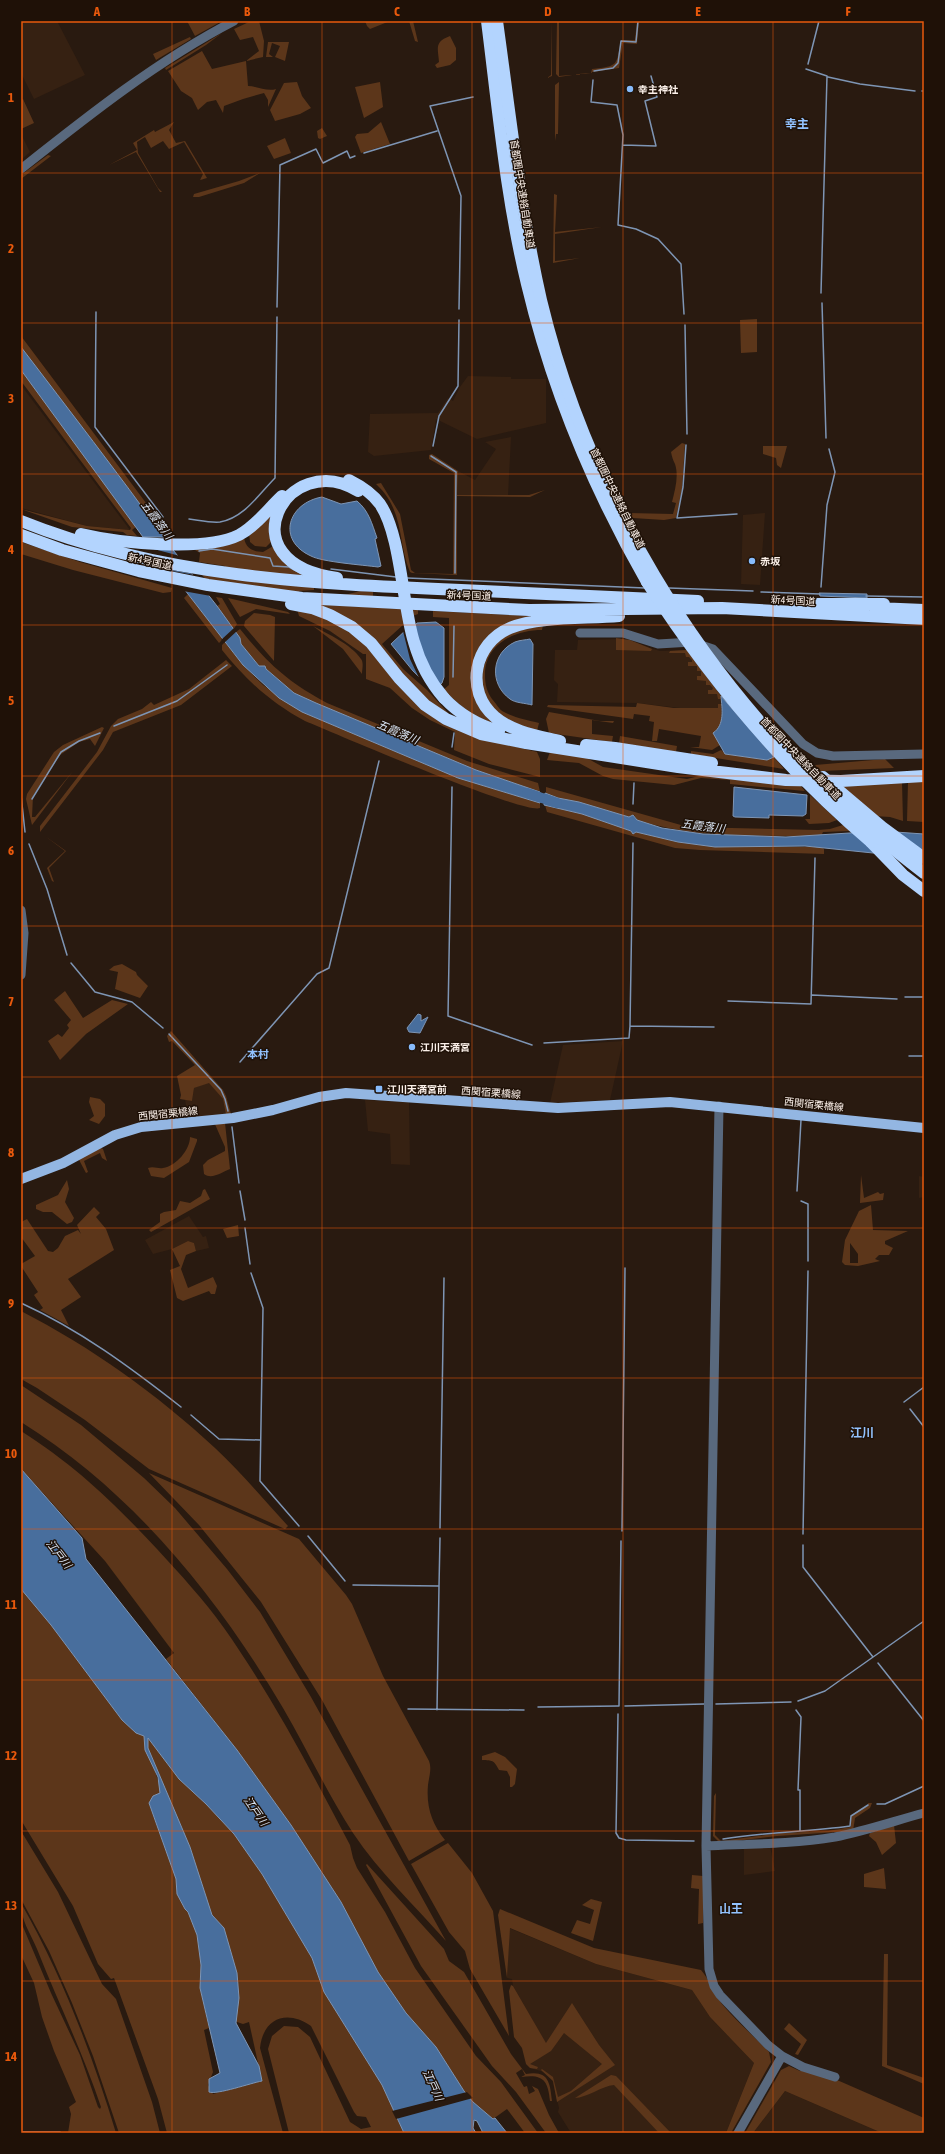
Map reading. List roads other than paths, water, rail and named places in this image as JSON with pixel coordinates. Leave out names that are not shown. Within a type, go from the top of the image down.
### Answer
[{"type":"highway","name":"首都圏中央連絡自動車道","points":[[487,21],[504,158],[526,283],[558,391],[596,484],[647,582],[714,678],[789,766],[871,842],[924,884]]},
{"type":"highway","name":"首都圏中央連絡自動車道","points":[[497,21],[523,205],[541,300],[564,377],[588,442],[642,553],[686,624],[743,700],[781,744],[827,791],[867,828],[924,873]]},
{"type":"highway","points":[[21,516],[89,536],[133,542],[179,543],[220,541],[238,535],[256,523],[287,491],[303,481],[330,476],[348,483],[371,494],[386,514],[393,537],[414,642],[424,670],[442,699],[462,718],[502,738]]},
{"type":"highway","points":[[348,483],[327,481],[311,484],[296,490],[286,499],[277,514],[275,533],[279,548],[293,564],[304,570],[326,577],[378,582],[464,586],[491,592]]},
{"type":"highway","name":"新4号国道","points":[[21,521],[77,540],[154,559],[250,576],[332,585],[924,610]]},
{"type":"highway","name":"新4号国道","points":[[21,535],[95,560],[166,577],[208,585],[302,598],[385,604],[529,610],[722,608],[924,619]]},
{"type":"highway","points":[[208,585],[312,608],[343,621],[371,643],[407,686],[430,709],[460,726],[502,738],[678,767],[786,780],[841,781],[901,775],[924,769]]},
{"type":"highway","points":[[786,604],[924,604]]},
{"type":"highway","points":[[560,742],[522,731],[506,724],[495,717],[486,706],[477,689],[476,671],[479,660],[488,642],[511,628],[553,620],[722,608]]},
{"type":"highway","points":[[442,699],[458,711],[489,728],[515,735],[783,773],[924,776]]},
{"type":"highway","points":[[743,700],[804,761],[882,827],[924,858]]},
{"type":"highway","points":[[871,842],[904,875],[924,890]]},
{"type":"main road","name":"西関宿栗橋線","points":[[21,1179],[64,1163],[109,1139],[135,1128],[238,1117],[336,1094],[358,1093],[538,1107],[577,1107],[670,1102],[924,1128]]},
{"type":"street","points":[[21,169],[139,78],[196,42],[234,21]]},
{"type":"street","points":[[580,632],[622,632],[658,644],[692,642],[713,649],[803,744],[817,753],[844,757],[924,754]]},
{"type":"street","points":[[21,910],[24,933],[21,975]]},
{"type":"street","points":[[719,1106],[706,1846],[709,1969],[714,1986],[730,2006],[782,2056],[803,2067],[835,2077]]},
{"type":"street","points":[[706,1846],[809,1840],[834,1837],[924,1814]]},
{"type":"street","points":[[738,2133],[782,2056]]},
{"type":"water","points":[[21,347],[164,537],[143,537],[21,370]]},
{"type":"water","points":[[322,497],[341,504],[357,501],[361,505],[370,518],[377,538],[375,539],[381,566],[378,567],[343,563],[316,558],[300,549],[293,541],[290,532],[294,514],[301,506]]},
{"type":"water","points":[[150,545],[170,546],[217,606],[240,638],[241,644],[259,666],[265,666],[266,669],[294,693],[476,770],[540,792],[540,803],[458,778],[302,712],[279,698],[243,665]]},
{"type":"water","points":[[819,593],[867,594],[867,598],[820,596]]},
{"type":"water","points":[[436,622],[444,628],[444,677],[442,683],[434,691],[413,671],[391,644],[408,628],[412,629],[417,623]]},
{"type":"water","points":[[530,639],[533,644],[532,705],[510,699],[503,693],[496,677],[497,661],[501,653],[515,642]]},
{"type":"water","points":[[721,696],[774,757],[767,760],[725,754],[713,733],[717,730],[721,721]]},
{"type":"water","points":[[734,787],[807,795],[806,814],[803,816],[769,815],[769,818],[735,817],[733,816]]},
{"type":"water","points":[[545,793],[558,798],[579,802],[629,817],[633,815],[637,820],[662,828],[703,834],[786,837],[881,831],[924,834],[924,853],[873,853],[805,846],[715,847],[678,842],[636,832],[633,834],[631,831],[582,814],[544,805]]},
{"type":"water","points":[[418,1014],[421,1015],[421,1021],[428,1017],[420,1033],[409,1032],[407,1028]]},
{"type":"water","name":"江戸川","points":[[21,1469],[82,1538],[86,1559],[237,1750],[291,1825],[341,1902],[378,1972],[406,2013],[436,2047],[464,2091],[473,2102],[493,2119],[495,2118],[507,2133],[483,2133],[477,2121],[474,2120],[473,2128],[476,2133],[404,2133],[382,2085],[324,1992],[312,1958],[262,1874],[234,1834],[206,1804],[179,1779],[148,1738],[148,1748],[190,1847],[212,1915],[224,1928],[237,1973],[239,1998],[236,2023],[259,2066],[262,2081],[219,2092],[209,2092],[209,2079],[220,2073],[200,1988],[201,1965],[197,1935],[188,1912],[177,1894],[176,1879],[149,1803],[153,1796],[160,1793],[158,1777],[145,1750],[144,1736],[136,1733],[122,1720],[51,1625],[21,1589]]},
{"type":"waterway","points":[[594,71],[613,68],[618,63],[621,41],[636,42],[638,21]]},
{"type":"waterway","points":[[808,64],[819,21]]},
{"type":"waterway","points":[[806,69],[827,76],[821,293]]},
{"type":"waterway","points":[[623,145],[656,146],[645,101],[657,97],[651,76]]},
{"type":"waterway","points":[[828,77],[860,84],[915,91]]},
{"type":"waterway","points":[[593,80],[591,102],[617,105],[623,135],[618,225],[636,229],[658,239],[681,264],[684,314]]},
{"type":"waterway","points":[[459,309],[461,196],[430,106],[473,97]]},
{"type":"waterway","points":[[364,153],[437,131]]},
{"type":"waterway","points":[[277,307],[280,165],[316,149],[323,163],[347,151],[350,158],[355,156]]},
{"type":"waterway","points":[[822,303],[826,438]]},
{"type":"waterway","points":[[96,312],[95,427],[163,517]]},
{"type":"waterway","points":[[189,519],[208,522],[229,520],[244,511],[275,478],[277,317]]},
{"type":"waterway","points":[[433,446],[439,416],[458,386],[459,320]]},
{"type":"waterway","points":[[685,325],[687,434]]},
{"type":"waterway","points":[[686,445],[683,487],[677,518],[737,514]]},
{"type":"waterway","points":[[821,587],[827,505],[835,472],[829,449]]},
{"type":"waterway","points":[[431,456],[456,472],[455,573]]},
{"type":"waterway","points":[[199,551],[212,549],[270,558],[273,566],[289,567],[304,575]]},
{"type":"waterway","points":[[331,569],[396,577]]},
{"type":"waterway","points":[[407,578],[645,588]]},
{"type":"waterway","points":[[669,588],[753,591]]},
{"type":"waterway","points":[[761,592],[820,594]]},
{"type":"waterway","points":[[866,596],[924,597]]},
{"type":"waterway","points":[[453,677],[454,626]]},
{"type":"waterway","points":[[114,726],[177,701],[227,665]]},
{"type":"waterway","points":[[32,799],[61,752],[79,741],[100,733]]},
{"type":"waterway","points":[[452,747],[454,733]]},
{"type":"waterway","points":[[240,1062],[317,974],[329,968],[379,761]]},
{"type":"waterway","points":[[633,804],[634,783]]},
{"type":"waterway","points":[[452,787],[448,1016],[532,1045]]},
{"type":"waterway","name":"五霞落川","points":[[527,793],[557,803]]},
{"type":"waterway","points":[[21,795],[25,832]]},
{"type":"waterway","points":[[633,843],[630,1026],[714,1027]]},
{"type":"waterway","points":[[29,844],[47,889],[67,955]]},
{"type":"waterway","points":[[728,1001],[811,1004],[815,858]]},
{"type":"waterway","points":[[71,963],[95,992],[132,1002],[163,1028]]},
{"type":"waterway","points":[[812,995],[897,999]]},
{"type":"waterway","points":[[905,997],[924,997]]},
{"type":"waterway","points":[[544,1043],[629,1038],[630,1026]]},
{"type":"waterway","points":[[169,1034],[221,1090],[228,1111]]},
{"type":"waterway","points":[[909,1056],[924,1056]]},
{"type":"waterway","points":[[797,1191],[801,1120]]},
{"type":"waterway","points":[[232,1127],[239,1183]]},
{"type":"waterway","points":[[240,1191],[245,1220]]},
{"type":"waterway","points":[[801,1201],[808,1204],[808,1261]]},
{"type":"waterway","points":[[245,1228],[250,1264]]},
{"type":"waterway","points":[[622,1531],[625,1268]]},
{"type":"waterway","points":[[803,1534],[808,1271]]},
{"type":"waterway","points":[[251,1273],[263,1308],[260,1481],[299,1526]]},
{"type":"waterway","points":[[440,1528],[444,1278]]},
{"type":"waterway","points":[[21,1303],[84,1337],[143,1378],[181,1407]]},
{"type":"waterway","points":[[904,1402],[924,1387]]},
{"type":"waterway","points":[[910,1409],[924,1427]]},
{"type":"waterway","points":[[191,1415],[219,1439],[260,1440]]},
{"type":"waterway","points":[[308,1536],[345,1581]]},
{"type":"waterway","points":[[439,1586],[440,1538]]},
{"type":"waterway","points":[[619,1706],[621,1541]]},
{"type":"waterway","points":[[803,1545],[803,1567],[873,1657]]},
{"type":"waterway","points":[[353,1585],[439,1586],[437,1710]]},
{"type":"waterway","points":[[798,1701],[825,1691],[924,1621]]},
{"type":"waterway","points":[[878,1663],[924,1721]]},
{"type":"waterway","points":[[716,1704],[791,1702]]},
{"type":"waterway","points":[[625,1706],[704,1704]]},
{"type":"waterway","points":[[538,1707],[618,1706]]},
{"type":"waterway","points":[[408,1709],[524,1710]]},
{"type":"waterway","points":[[796,1710],[801,1717],[798,1790],[800,1790],[800,1831]]},
{"type":"waterway","points":[[618,1714],[616,1833],[619,1838],[626,1840],[694,1841]]},
{"type":"waterway","points":[[877,1804],[885,1804],[924,1786]]},
{"type":"waterway","points":[[723,1839],[850,1826],[851,1816],[868,1805]]},
{"type":"waterway","points":[[21,2132],[60,2132]]},
{"type":"place","name":"幸主神社","points":[[630,89]]},
{"type":"place","name":"赤坂","points":[[752,561]]},
{"type":"place","name":"江川天満宮","points":[[412,1047]]},
{"type":"place","name":"江川天満宮前","points":[[379,1089]]},
{"type":"district","name":"幸主","points":[[797,124]]},
{"type":"district","name":"本村","points":[[258,1054]]},
{"type":"district","name":"江川","points":[[862,1433]]},
{"type":"district","name":"山王","points":[[731,1909]]}]
